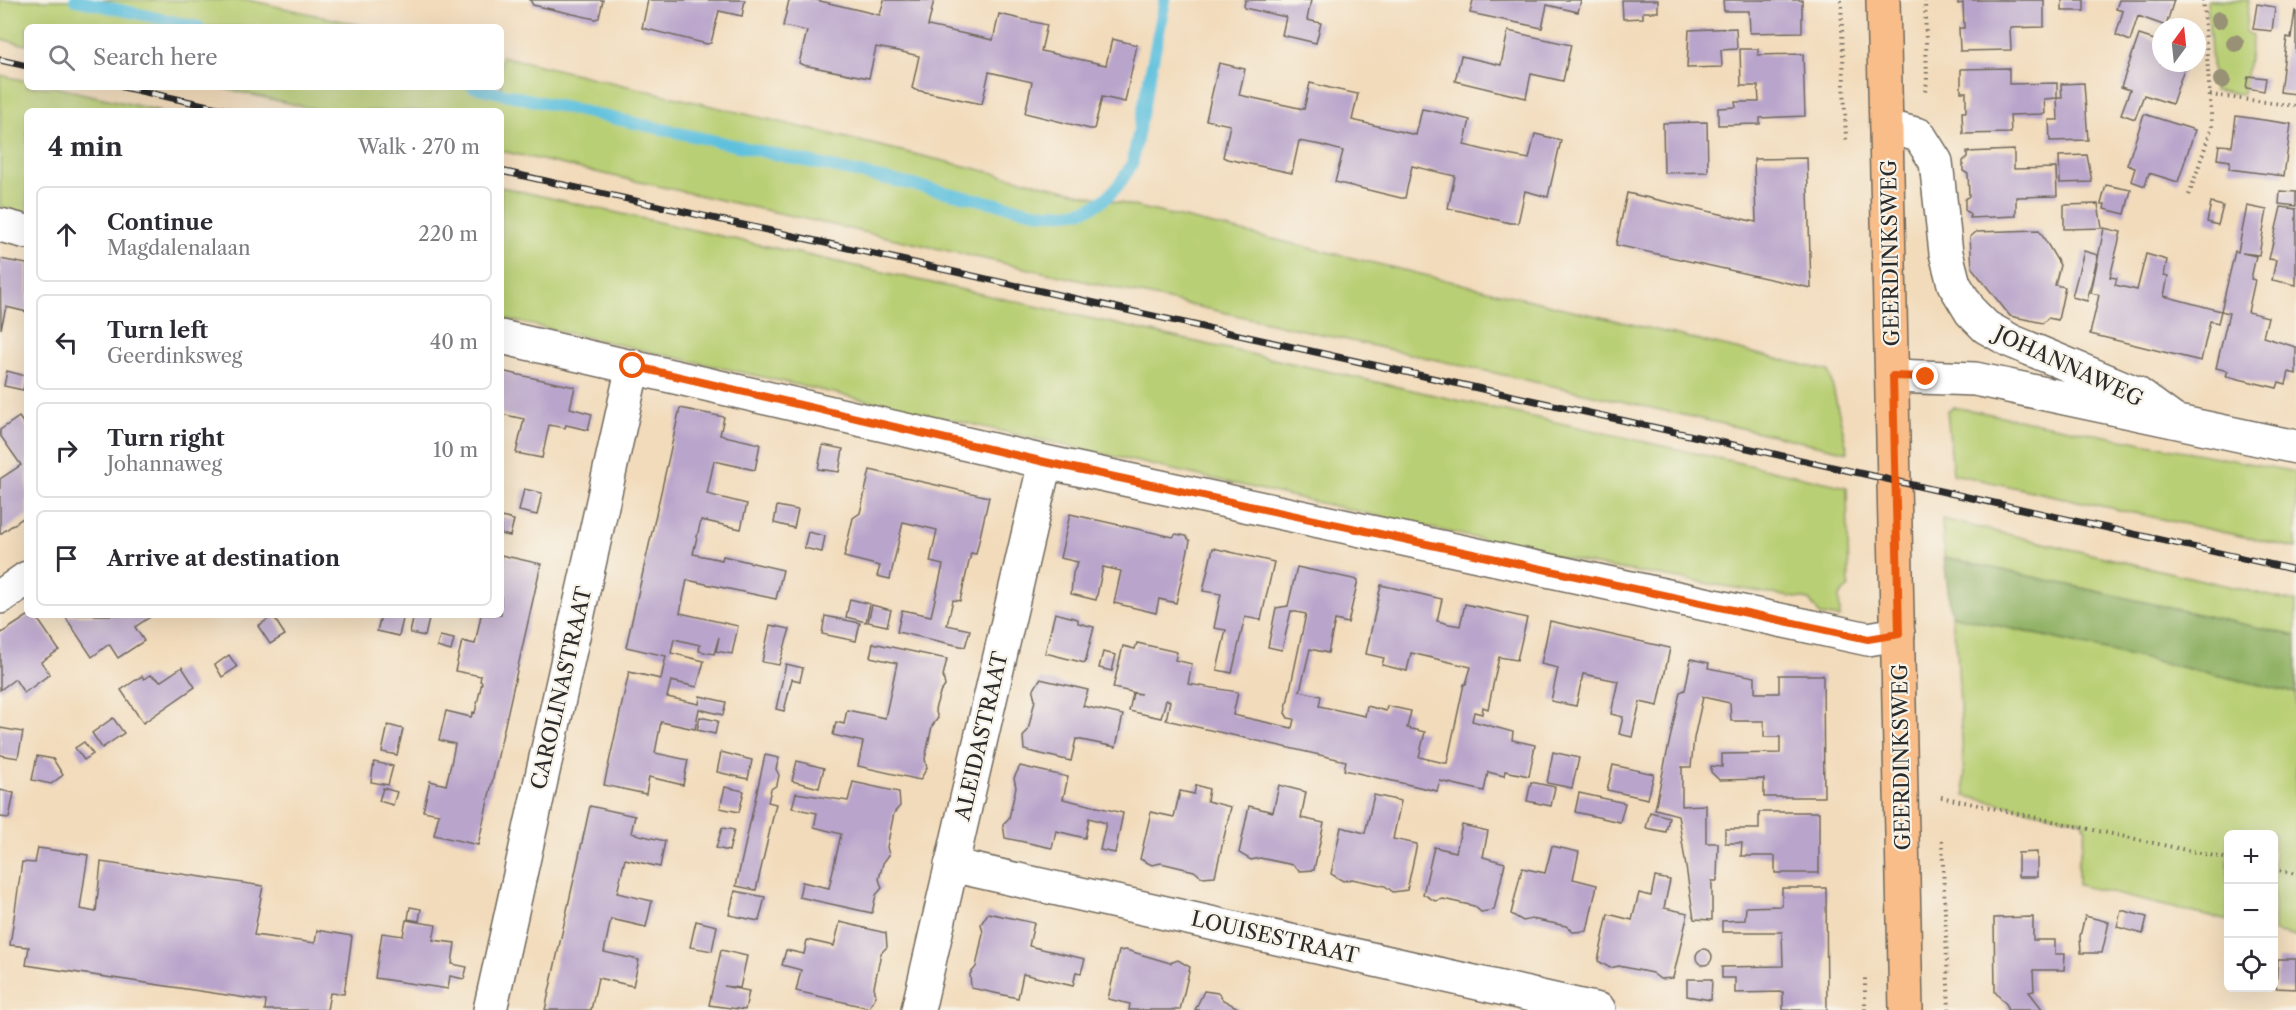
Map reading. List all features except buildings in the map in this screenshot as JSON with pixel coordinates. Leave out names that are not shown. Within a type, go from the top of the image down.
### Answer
[{"type":"main road","name":"GEERDINKSWEG","points":[[1883,0],[1888,127],[1906,1010]]},
{"type":"street","name":"JOHANNAWEG","points":[[1888,127],[1919,135],[1936,162],[1946,253],[1954,284],[1971,312],[1986,327],[2011,341],[2136,393],[2173,420]]},
{"type":"street","points":[[0,225],[24,231]]},
{"type":"street","points":[[504,338],[1045,462],[1868,639],[1899,634]]},
{"type":"street","name":"CAROLINASTRAAT","points":[[490,1010],[633,366]]},
{"type":"street","name":"JOHANNAWEG","points":[[1893,376],[1975,379],[2296,447]]},
{"type":"street","name":"ALEIDASTRAAT","points":[[918,1010],[1045,462]]},
{"type":"street","points":[[0,597],[24,580]]},
{"type":"street","name":"LOUISESTRAAT","points":[[951,865],[1599,1010]]},
{"type":"path","points":[[2190,195],[2212,127],[2203,0]]},
{"type":"path","points":[[2210,95],[2296,106]]},
{"type":"path","points":[[1941,797],[2224,858]]},
{"type":"path","points":[[2278,870],[2296,874]]},
{"type":"green space","points":[[0,0],[248,0],[356,24],[24,24],[24,44],[0,39]]},
{"type":"green space","points":[[2207,0],[2249,0],[2245,32],[2253,35],[2243,94],[2214,91]]},
{"type":"green space","points":[[504,57],[1829,371],[1848,452],[504,152],[504,108],[311,108],[230,90],[504,90]]},
{"type":"green space","points":[[0,75],[24,80],[24,90],[67,90],[148,108],[24,108],[24,212],[0,207]]},
{"type":"green space","points":[[504,188],[1847,487],[1849,587],[1839,596],[1840,618],[1820,615],[1809,600],[1595,565],[504,319]]},
{"type":"green space","points":[[1953,407],[2296,472],[2296,548],[1953,474],[1947,411]]},
{"type":"green space","points":[[1942,519],[2296,602],[2296,636],[1944,557]]},
{"type":"green space","points":[[1944,557],[2296,636],[2296,693],[1951,615]]},
{"type":"green space","points":[[1951,615],[2296,693],[2296,937],[2278,933],[2278,830],[2224,830],[2224,920],[2078,885],[2078,864],[2086,829],[2082,821],[1965,796],[1957,650]]},
{"type":"waterway","points":[[75,0],[185,24]]},
{"type":"waterway","points":[[486,90],[1034,212],[1067,213],[1092,207],[1103,200],[1123,179],[1132,164],[1165,0]]},
{"type":"railway","points":[[0,60],[24,65]]},
{"type":"railway","points":[[136,90],[218,108]]},
{"type":"railway","points":[[504,172],[2296,570]]},
{"type":"route","points":[[633,366],[1045,462],[1868,639],[1899,634],[1893,376],[1926,377]]}]
